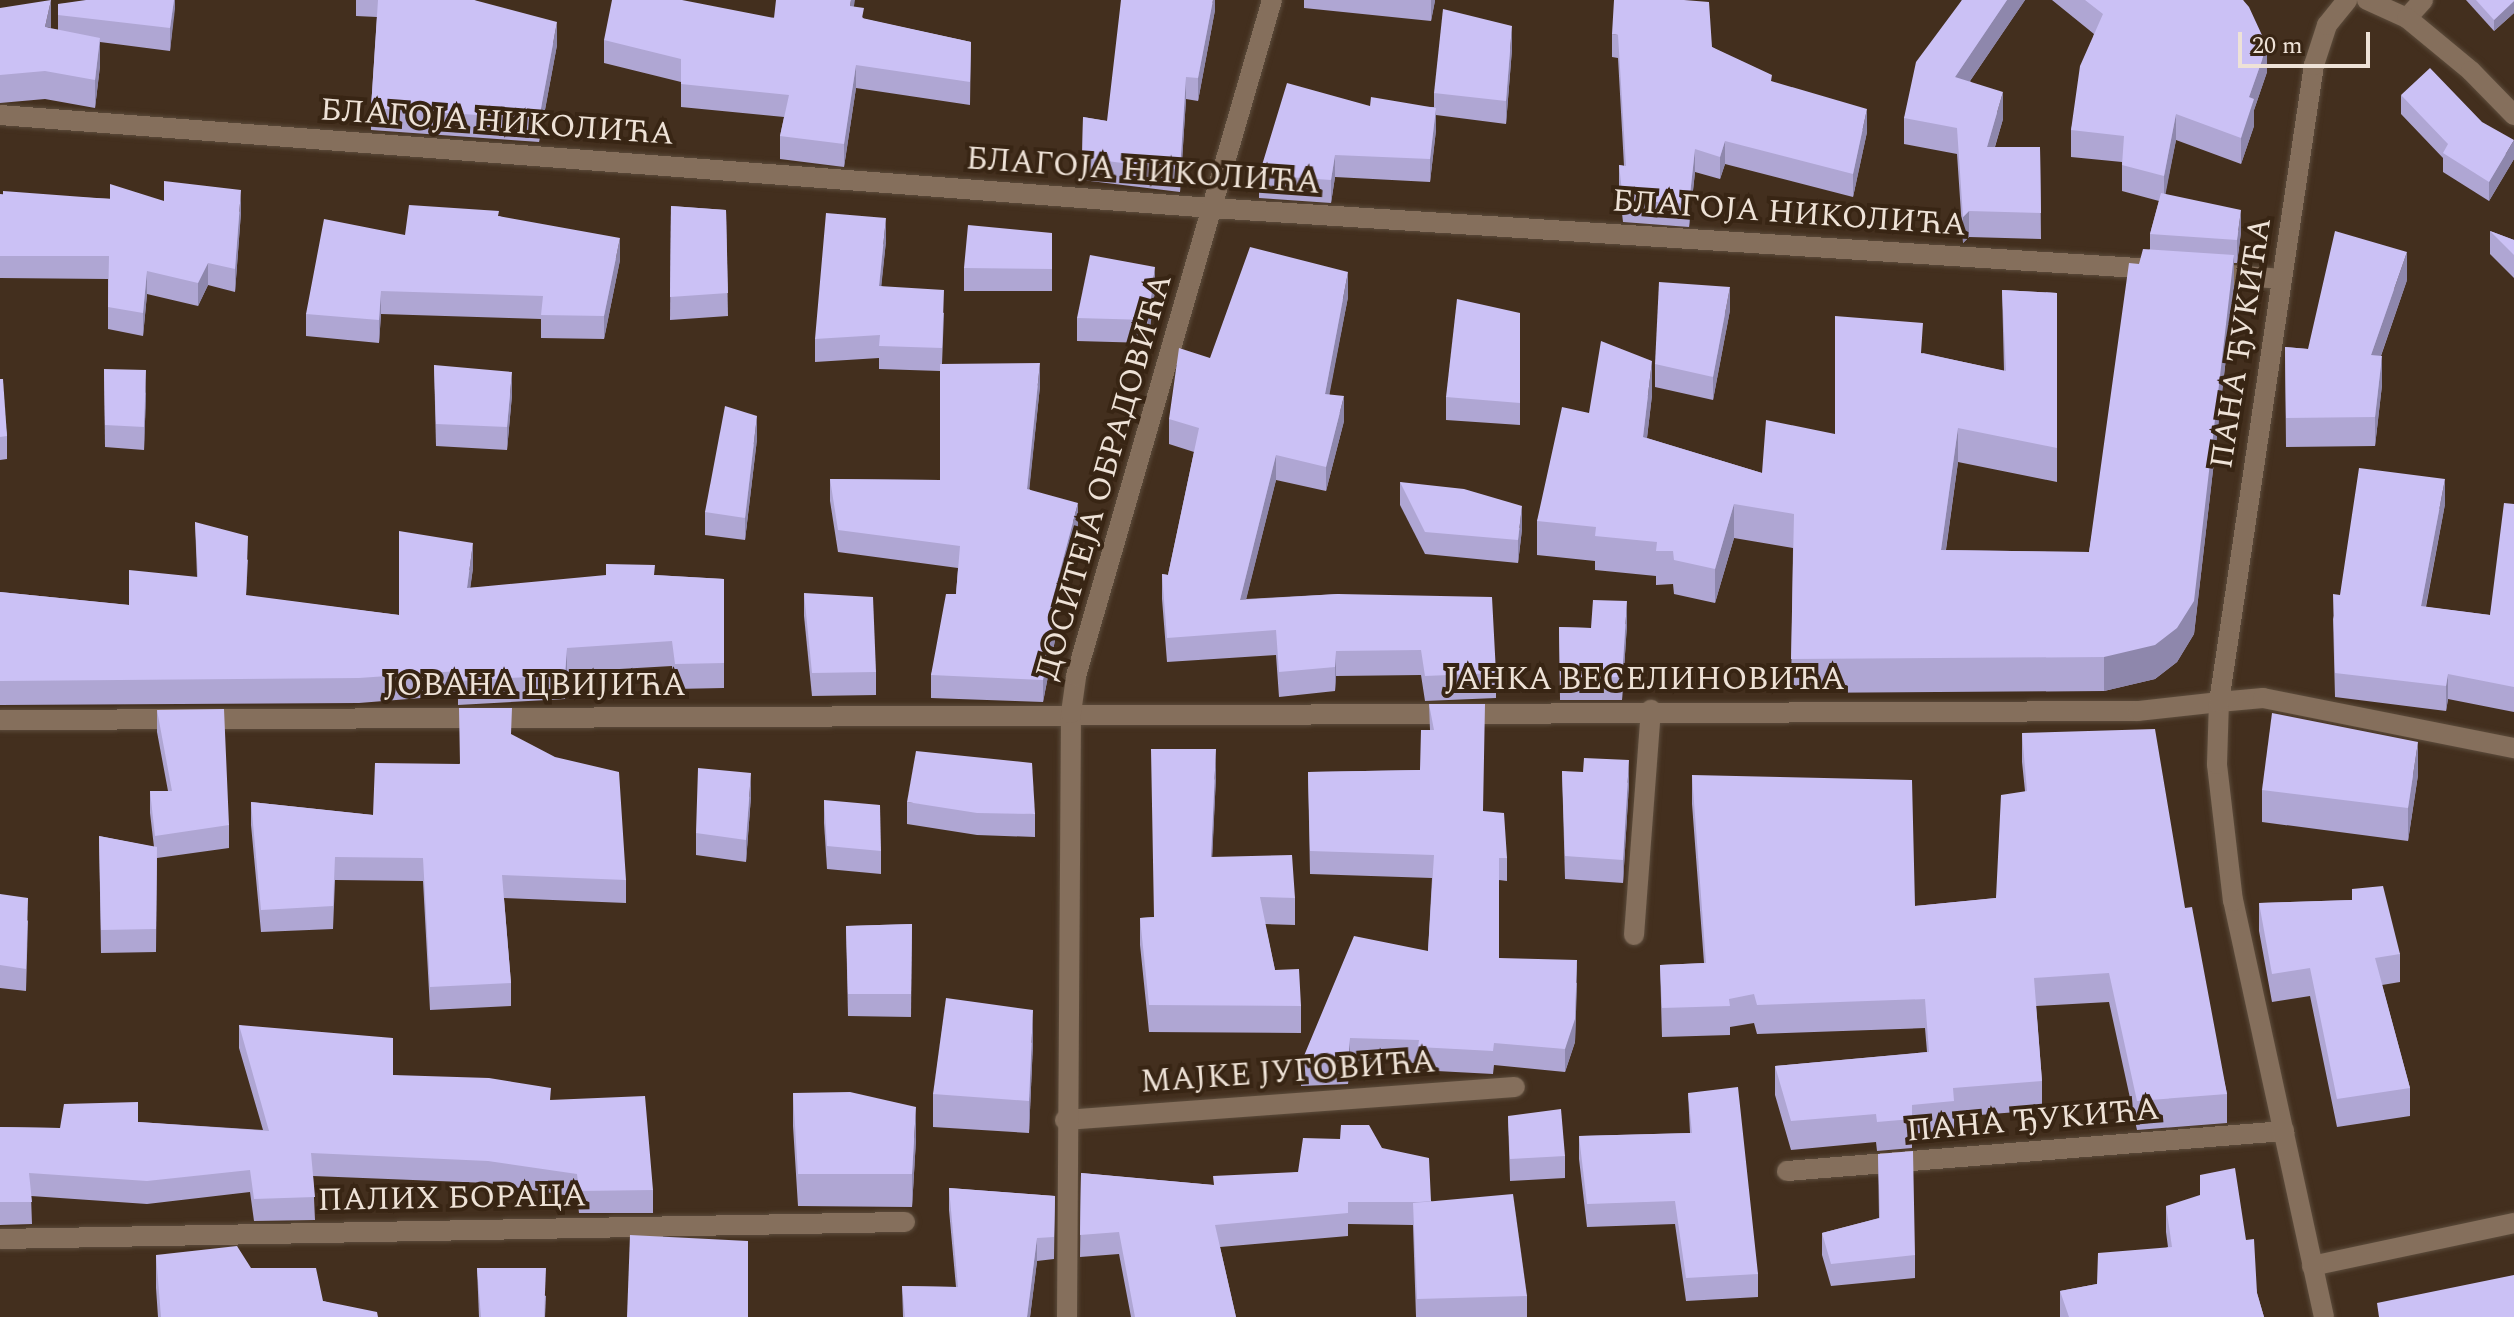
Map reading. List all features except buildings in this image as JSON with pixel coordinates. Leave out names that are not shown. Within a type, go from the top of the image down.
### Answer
[{"type":"street","name":"ДОСИТЕЈА ОБРАДОВИЋА","points":[[1067,1317],[1065,1120],[1071,713],[1076,676],[1272,0]]},
{"type":"street","name":"ПАНА ЂУКИЋА","points":[[2324,1317],[2233,901],[2217,764],[2219,702],[2318,45],[2347,0]]},
{"type":"street","points":[[2367,0],[2407,18],[2471,71],[2514,115]]},
{"type":"street","points":[[2407,18],[2423,0]]},
{"type":"street","name":"БЛАГОЈА НИКОЛИЋА","points":[[0,115],[1212,208],[2282,279]]},
{"type":"street","points":[[2219,702],[2263,698],[2514,748]]},
{"type":"street","name":"ЈАНКА ВЕСЕЛИНОВИЋА","points":[[1071,713],[2138,711],[2219,702]]},
{"type":"street","points":[[1634,935],[1651,710]]},
{"type":"street","name":"ЈОВАНА ЦВИЈИЋА","points":[[0,720],[1071,713]]},
{"type":"street","name":"МАЈКЕ ЈУГОВИЋА","points":[[1065,1120],[1515,1087]]},
{"type":"street","name":"ПАНА ЂУКИЋА","points":[[1787,1171],[2284,1131]]},
{"type":"street","name":"ПАЛИХ БОРАЦА","points":[[0,1239],[905,1222]]},
{"type":"street","points":[[2312,1266],[2514,1223]]}]
